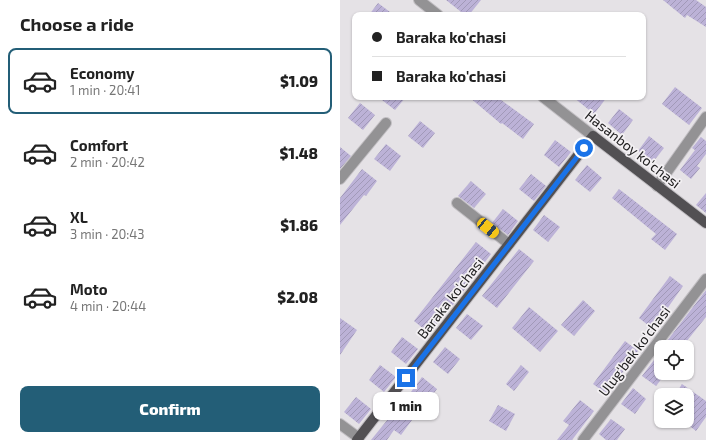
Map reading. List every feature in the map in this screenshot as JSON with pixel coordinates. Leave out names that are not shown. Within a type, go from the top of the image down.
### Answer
[{"type":"main road","name":"Hasanboy ko'chasi","points":[[593,136],[706,224]]},
{"type":"main road","name":"Baraka ko'chasi","points":[[358,439],[593,136]]},
{"type":"street","points":[[419,0],[434,12]]},
{"type":"street","name":"Hasanboy ko'chasi","points":[[547,100],[593,136]]},
{"type":"street","points":[[657,186],[706,117]]},
{"type":"street","points":[[341,177],[386,123]]},
{"type":"street","points":[[457,203],[509,244]]},
{"type":"street","name":"Ulug'bek ko'chasi","points":[[584,440],[706,279]]},
{"type":"street","points":[[340,424],[358,439]]},
{"type":"building","points":[[446,0],[481,0],[471,12],[461,12]]},
{"type":"building","points":[[663,0],[696,0],[706,7],[706,27],[687,15],[685,18]]},
{"type":"building","points":[[378,3],[390,12],[371,12]]},
{"type":"building","points":[[675,87],[702,108],[689,125],[662,104]]},
{"type":"building","points":[[382,100],[403,100],[395,110]]},
{"type":"building","points":[[473,100],[501,100],[534,124],[523,139],[502,123],[501,124]]},
{"type":"building","points":[[577,100],[605,100],[594,114]]},
{"type":"building","points":[[360,103],[375,115],[363,130],[348,118]]},
{"type":"building","points":[[619,109],[633,120],[622,135],[608,123]]},
{"type":"building","points":[[420,121],[435,133],[423,148],[408,136]]},
{"type":"building","points":[[649,136],[664,148],[653,162],[638,151]]},
{"type":"building","points":[[701,137],[706,141],[706,154],[697,166],[700,168],[691,179],[680,170],[695,150],[692,148]]},
{"type":"building","points":[[555,140],[571,152],[559,167],[544,155]]},
{"type":"building","points":[[386,144],[401,156],[390,171],[374,159]]},
{"type":"building","points":[[340,147],[351,156],[340,169]]},
{"type":"building","points":[[587,165],[602,178],[590,192],[575,180]]},
{"type":"building","points":[[362,169],[377,181],[366,196],[364,195],[340,225],[340,198]]},
{"type":"building","points":[[531,174],[546,186],[534,201],[519,189]]},
{"type":"building","points":[[471,181],[486,194],[474,208],[458,196]]},
{"type":"building","points":[[619,189],[677,234],[665,250],[651,239],[656,234],[612,198]]},
{"type":"building","points":[[706,193],[706,213],[696,205]]},
{"type":"building","points":[[503,209],[518,221],[508,235],[492,223]]},
{"type":"building","points":[[544,215],[560,227],[548,242],[533,230]]},
{"type":"building","points":[[476,242],[491,254],[450,309],[449,308],[429,333],[414,321]]},
{"type":"building","points":[[519,249],[534,261],[497,308],[482,296]]},
{"type":"building","points":[[670,276],[683,286],[653,329],[639,318]]},
{"type":"building","points":[[706,290],[706,317],[688,340],[668,340]]},
{"type":"building","points":[[583,300],[595,311],[574,336],[561,325]]},
{"type":"building","points":[[529,307],[558,331],[540,352],[512,328]]},
{"type":"building","points":[[467,314],[483,326],[471,340],[456,328]]},
{"type":"building","points":[[340,318],[357,330],[340,355]]},
{"type":"building","points":[[402,337],[418,349],[406,364],[391,352]]},
{"type":"building","points":[[625,341],[638,351],[607,394],[593,384]]},
{"type":"building","points":[[445,347],[460,359],[448,374],[433,362]]},
{"type":"building","points":[[654,360],[654,380],[661,380],[656,386],[642,376]]},
{"type":"building","points":[[380,365],[396,377],[384,392],[369,380]]},
{"type":"building","points":[[521,365],[529,372],[514,391],[506,384]]},
{"type":"building","points":[[422,377],[437,389],[426,404],[411,392]]},
{"type":"building","points":[[682,384],[688,388],[679,388]]},
{"type":"building","points":[[633,388],[646,399],[635,414],[621,404]]},
{"type":"building","points":[[694,392],[706,401],[706,417],[696,431],[692,428],[694,428]]},
{"type":"building","points":[[356,397],[371,409],[359,424],[344,412]]},
{"type":"building","points":[[580,400],[594,411],[572,440],[557,440],[569,425],[563,421]]},
{"type":"building","points":[[498,405],[515,414],[506,431],[489,421]]},
{"type":"building","points":[[397,408],[412,420],[401,435],[394,430],[387,440],[371,440]]},
{"type":"building","points":[[611,419],[625,429],[617,440],[606,440],[599,434]]},
{"type":"route","points":[[406,378],[584,148]]}]
